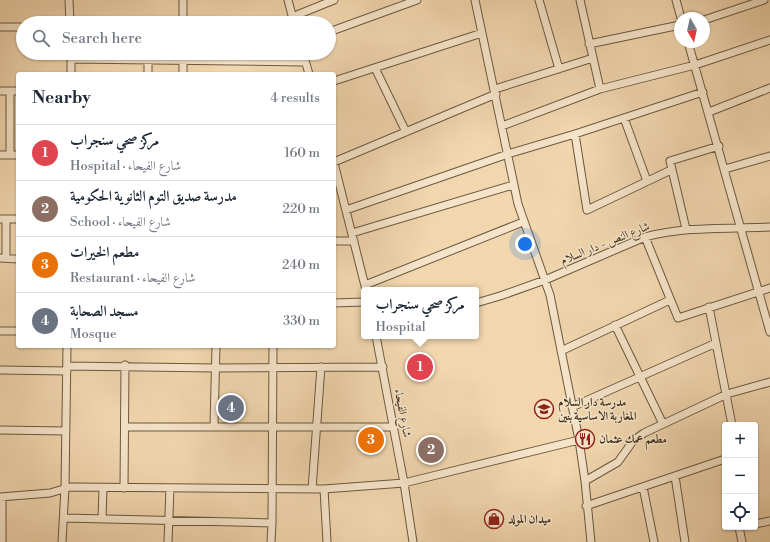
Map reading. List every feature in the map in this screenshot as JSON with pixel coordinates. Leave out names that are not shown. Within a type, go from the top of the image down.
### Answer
[{"type":"street","points":[[69,0],[70,16]]},
{"type":"street","points":[[183,0],[183,16]]},
{"type":"street","points":[[288,0],[292,16]]},
{"type":"street","points":[[301,16],[334,0]]},
{"type":"street","points":[[336,29],[417,0]]},
{"type":"street","points":[[475,0],[514,185],[524,222],[550,295],[579,440],[585,481],[590,542]]},
{"type":"street","points":[[540,0],[559,69]]},
{"type":"street","points":[[580,0],[600,90]]},
{"type":"street","points":[[676,0],[679,12]]},
{"type":"street","points":[[710,18],[764,0]]},
{"type":"street","points":[[589,44],[674,26]]},
{"type":"street","points":[[0,27],[16,27]]},
{"type":"street","points":[[336,80],[482,33]]},
{"type":"street","points":[[502,126],[600,90],[695,65],[770,40]]},
{"type":"street","points":[[690,48],[719,146],[740,228],[770,332]]},
{"type":"street","points":[[336,162],[495,92],[593,58]]},
{"type":"street","points":[[71,60],[71,72]]},
{"type":"street","points":[[133,60],[157,60]]},
{"type":"street","points":[[183,60],[184,72]]},
{"type":"street","points":[[256,60],[305,62],[308,72]]},
{"type":"street","points":[[148,61],[148,72]]},
{"type":"street","points":[[375,68],[406,132]]},
{"type":"street","points":[[709,112],[770,88]]},
{"type":"street","points":[[0,91],[16,91]]},
{"type":"street","points":[[10,91],[10,155]]},
{"type":"street","points":[[346,210],[508,154],[575,134],[703,92]]},
{"type":"street","points":[[624,118],[647,181]]},
{"type":"street","points":[[575,134],[587,210],[671,170]]},
{"type":"street","points":[[686,230],[671,170],[671,160],[719,146]]},
{"type":"street","points":[[0,154],[16,155]]},
{"type":"street","points":[[725,168],[770,156]]},
{"type":"street","points":[[336,182],[346,210],[365,287],[524,222]]},
{"type":"street","points":[[336,241],[353,237],[514,185]]},
{"type":"street","points":[[16,219],[3,219],[3,258],[16,258]]},
{"type":"street","name":"شارع النص - دار السلام","points":[[479,302],[545,280],[645,237],[686,230],[770,227]]},
{"type":"street","points":[[645,237],[676,316],[680,319],[710,307],[770,288]]},
{"type":"street","points":[[561,351],[670,300]]},
{"type":"street","points":[[336,302],[361,302]]},
{"type":"street","points":[[710,307],[732,422]]},
{"type":"street","points":[[616,325],[663,424]]},
{"type":"street","points":[[0,331],[16,331]]},
{"type":"street","name":"شارع الفيحاء","points":[[377,339],[394,427],[413,542]]},
{"type":"street","points":[[572,407],[716,343]]},
{"type":"street","points":[[62,542],[65,488],[67,348]]},
{"type":"street","points":[[214,426],[216,348]]},
{"type":"street","points":[[271,542],[273,348]]},
{"type":"street","points":[[0,370],[125,366],[216,368],[383,367]]},
{"type":"street","points":[[124,488],[126,427],[125,366]]},
{"type":"street","points":[[312,490],[321,367]]},
{"type":"street","points":[[585,481],[618,462],[627,447],[638,436],[727,394],[770,382]]},
{"type":"street","points":[[126,427],[394,427]]},
{"type":"street","points":[[0,430],[66,431]]},
{"type":"street","points":[[2,542],[1,497],[50,493],[65,488],[312,490],[404,484],[579,440]]},
{"type":"street","points":[[586,506],[722,460]]},
{"type":"street","points":[[675,476],[685,542]]},
{"type":"street","points":[[643,487],[654,542]]},
{"type":"street","points":[[102,519],[103,488]]},
{"type":"street","points":[[168,542],[170,488]]},
{"type":"street","points":[[324,489],[328,542]]},
{"type":"street","points":[[64,518],[170,519],[272,523]]},
{"type":"street","points":[[758,523],[770,521]]},
{"type":"street","points":[[740,530],[742,542]]},
{"type":"place","name":"مركز صحي سنجراب","points":[[420,367]]},
{"type":"place","name":"مسجد الصحابة","points":[[231,408]]},
{"type":"place","name":"مدرسة دار السلام المغاربة الاساسية بنين","points":[[544,409]]},
{"type":"place","name":"مطعم عمك عثمان","points":[[585,439]]},
{"type":"place","name":"مطعم الخيرات","points":[[371,440]]},
{"type":"place","name":"مدرسة صديق التوم الثانوية الحكومية","points":[[431,450]]},
{"type":"place","name":"ميدان المولد","points":[[494,519]]}]
